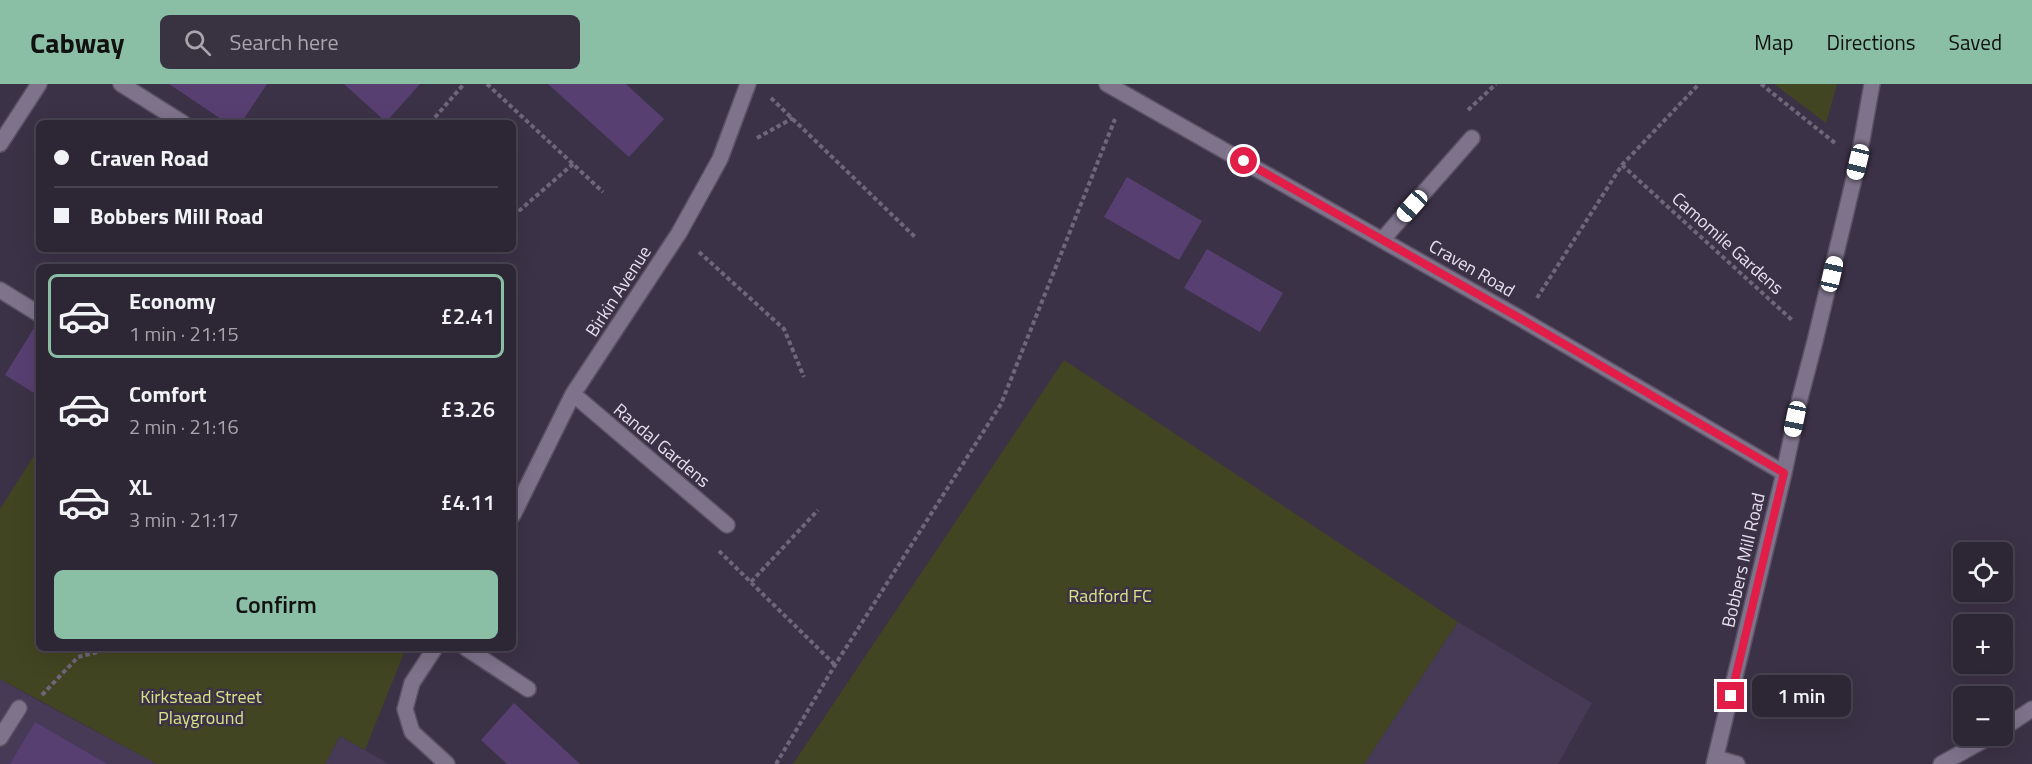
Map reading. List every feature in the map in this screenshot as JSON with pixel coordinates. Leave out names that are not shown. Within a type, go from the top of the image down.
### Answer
[{"type":"street","points":[[0,144],[39,84]]},
{"type":"street","points":[[121,84],[178,120]]},
{"type":"street","name":"Birkin Avenue","points":[[516,509],[573,394],[678,233],[720,159],[748,84]]},
{"type":"street","name":"Craven Road","points":[[1107,84],[1523,320],[1784,473]]},
{"type":"street","name":"Bobbers Mill Road","points":[[1715,761],[1858,162],[1872,84]]},
{"type":"street","points":[[1382,240],[1472,138]]},
{"type":"street","points":[[0,290],[36,312]]},
{"type":"street","name":"Randal Gardens","points":[[573,394],[727,525]]},
{"type":"street","points":[[433,651],[412,683],[405,709],[412,732],[447,764]]},
{"type":"street","points":[[471,651],[528,689]]},
{"type":"street","points":[[0,738],[20,708]]},
{"type":"street","points":[[2013,722],[2032,709]]},
{"type":"street","points":[[1941,764],[1973,746]]},
{"type":"street","points":[[1715,761],[1737,764]]},
{"type":"path","points":[[433,120],[464,84]]},
{"type":"path","points":[[488,84],[603,192]]},
{"type":"path","points":[[1464,115],[1496,84]]},
{"type":"path","points":[[1523,320],[1622,165],[1699,84]]},
{"type":"path","points":[[1761,84],[1858,162]]},
{"type":"path","points":[[776,764],[1001,404],[1125,94]]},
{"type":"path","points":[[770,98],[915,237]]},
{"type":"path","points":[[516,207],[520,210],[573,164]]},
{"type":"path","name":"Camomile Gardens","points":[[1622,165],[1815,341]]},
{"type":"path","points":[[678,233],[784,329],[804,377]]},
{"type":"path","points":[[751,582],[818,510]]},
{"type":"path","points":[[727,525],[713,545],[836,665]]},
{"type":"path","points":[[20,708],[24,700],[34,705],[78,657],[101,651]]},
{"type":"shaded area","points":[[1458,622],[1592,703],[1558,764],[1364,764]]},
{"type":"shaded area","points":[[0,679],[37,700],[157,764],[0,764]]},
{"type":"shaded area","points":[[340,736],[389,764],[325,764]]},
{"type":"green space","points":[[1774,84],[1837,84],[1826,123]]},
{"type":"green space","name":"Radford FC","points":[[1064,360],[1458,622],[1364,764],[793,764]]},
{"type":"green space","name":"Kirkstead Street Playground","points":[[36,453],[36,651],[405,651],[365,750],[340,736],[325,764],[157,764],[0,679],[0,509]]},
{"type":"building","points":[[169,84],[267,84],[243,120],[223,120]]},
{"type":"building","points":[[344,84],[420,84],[388,120],[384,120]]},
{"type":"building","points":[[548,84],[626,84],[664,119],[629,157]]},
{"type":"building","points":[[1127,177],[1202,221],[1179,260],[1104,217]]},
{"type":"building","points":[[1207,249],[1283,293],[1260,332],[1184,288]]},
{"type":"building","points":[[36,325],[36,394],[5,375]]},
{"type":"building","points":[[514,703],[580,764],[507,764],[481,740]]},
{"type":"building","points":[[35,722],[107,764],[10,764]]},
{"type":"route","points":[[1244,161],[1523,320],[1784,473],[1731,696]]}]
